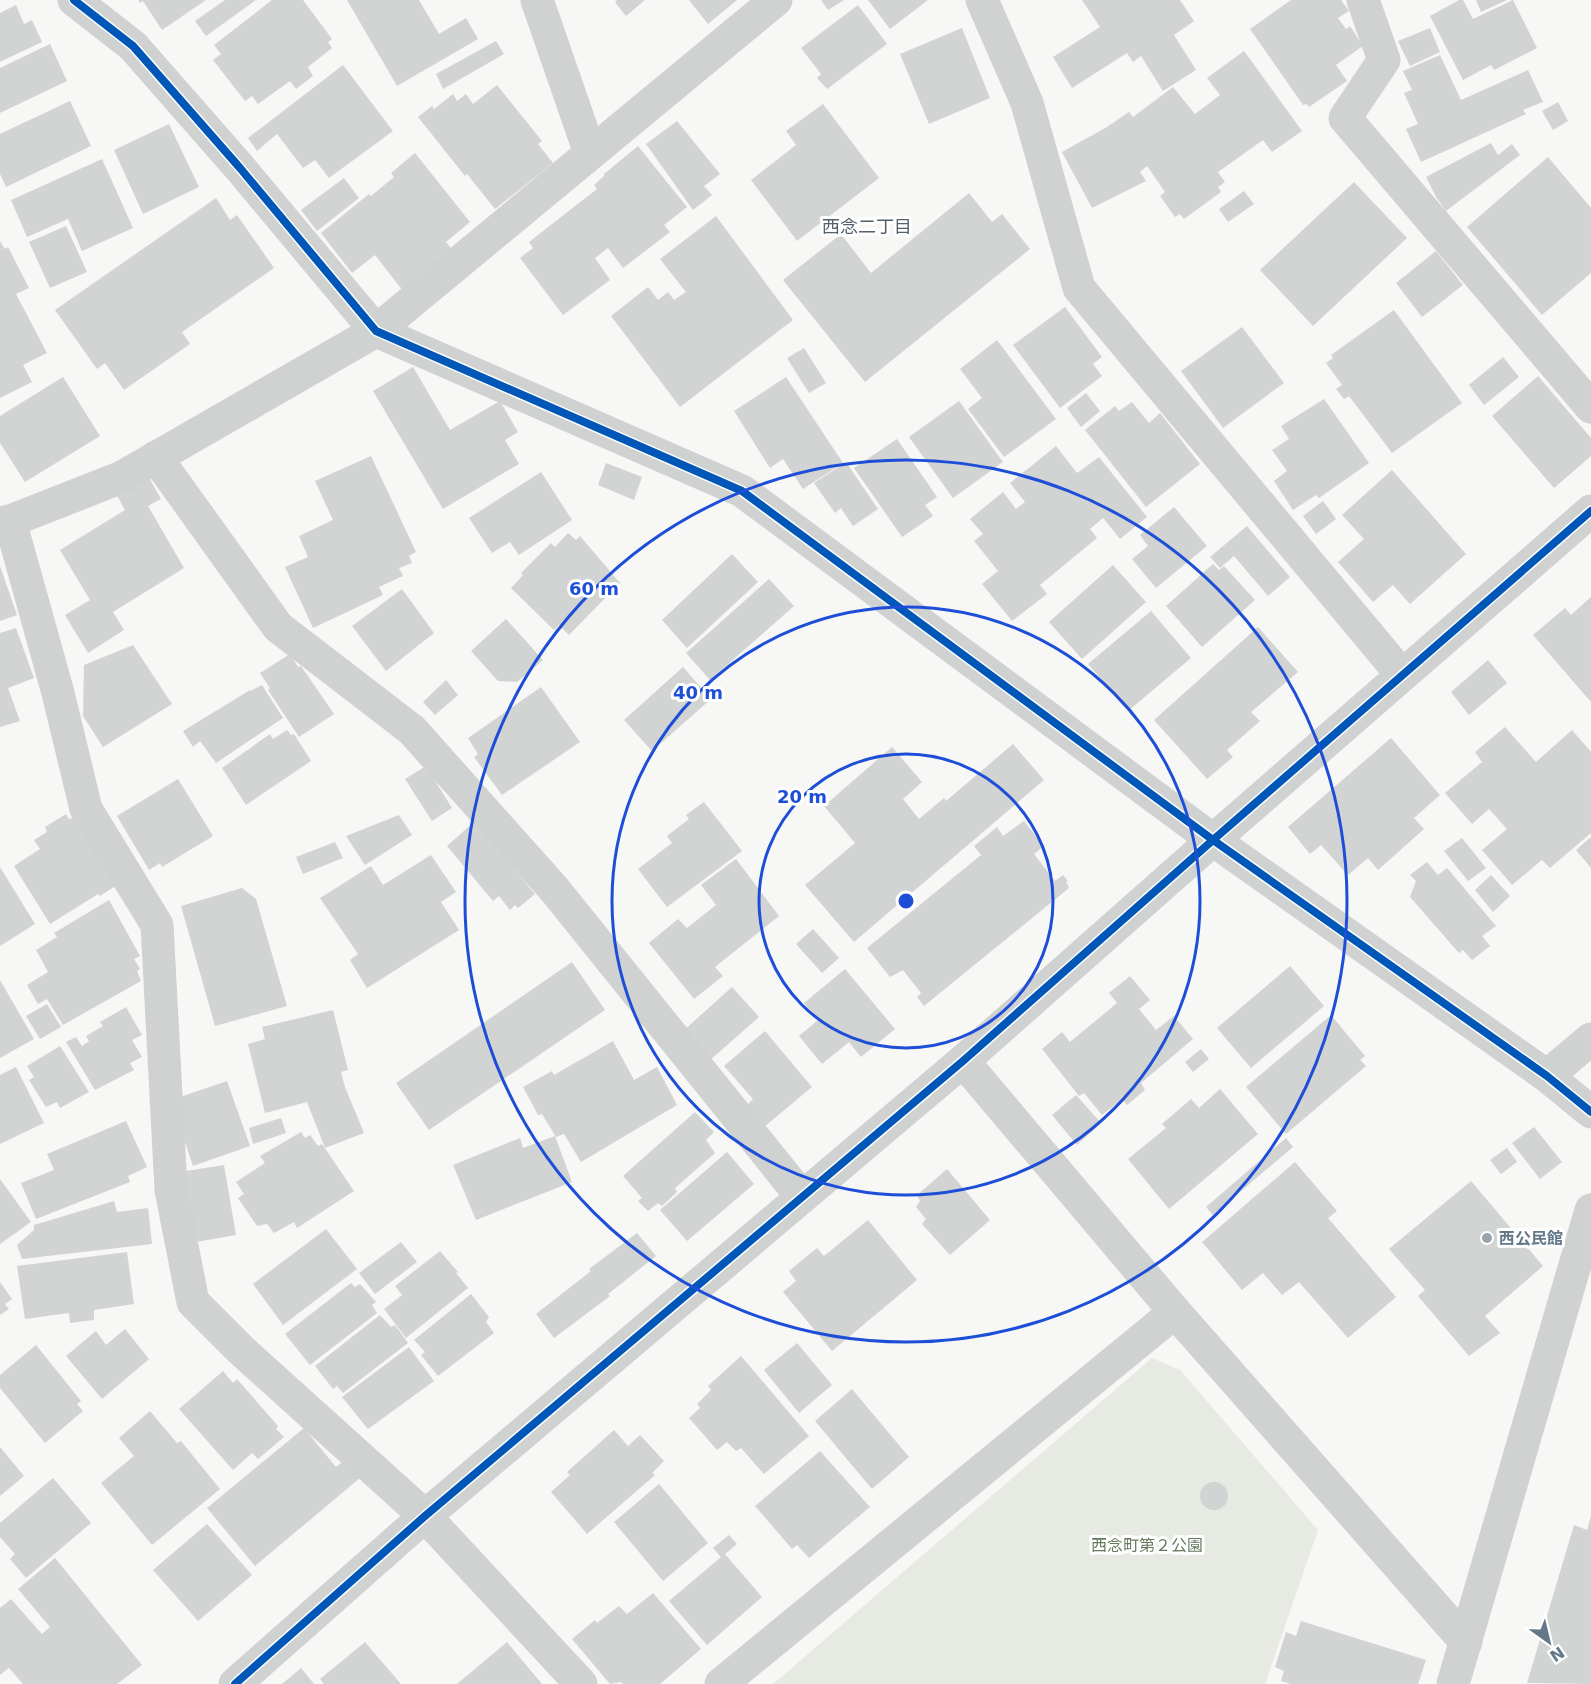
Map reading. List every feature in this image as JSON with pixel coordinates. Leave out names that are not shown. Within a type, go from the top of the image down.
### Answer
[{"type":"street","points":[[74,0],[134,46],[240,168],[376,331],[742,491],[1213,840],[1547,1076],[1591,1112]]},
{"type":"street","points":[[537,0],[590,153]]},
{"type":"street","points":[[581,1684],[425,1516],[242,1351],[193,1302],[171,1190],[158,925],[86,809],[58,693],[5,522],[122,477],[376,331],[776,0]]},
{"type":"street","points":[[982,0],[1028,103],[1079,288],[1402,675]]},
{"type":"street","points":[[1363,0],[1384,60],[1345,118],[1591,407]]},
{"type":"street","points":[[156,457],[278,627],[412,730],[554,889],[802,1197]]},
{"type":"street","points":[[235,1684],[425,1516],[963,1061],[1591,511]]},
{"type":"street","points":[[1547,1076],[1591,1039]]},
{"type":"street","points":[[963,1061],[1175,1312],[1466,1642]]},
{"type":"street","points":[[1453,1684],[1591,1210]]},
{"type":"street","points":[[721,1684],[1175,1312]]},
{"type":"green space","name":"西念町第２公園","points":[[1152,1358],[1180,1370],[1318,1530],[1265,1684],[773,1684]]},
{"type":"building","points":[[138,0],[206,0],[162,30],[143,1],[140,3]]},
{"type":"building","points":[[225,0],[256,0],[206,36],[195,21]]},
{"type":"building","points":[[272,0],[303,0],[332,39],[328,42],[332,48],[308,67],[313,76],[296,89],[290,81],[258,104],[252,96],[245,101],[213,60],[221,54],[214,45]]},
{"type":"building","points":[[347,0],[419,0],[439,34],[466,18],[478,39],[397,86]]},
{"type":"building","points":[[617,0],[645,0],[626,16],[615,2]]},
{"type":"building","points":[[689,0],[737,0],[708,24]]},
{"type":"building","points":[[821,0],[844,0],[828,10]]},
{"type":"building","points":[[868,0],[928,0],[890,29]]},
{"type":"building","points":[[1082,0],[1180,0],[1194,21],[1174,35],[1196,70],[1163,91],[1141,56],[1133,62],[1127,53],[1072,88],[1053,57],[1100,27]]},
{"type":"building","points":[[1291,0],[1341,0],[1349,11],[1338,18],[1346,29],[1350,26],[1363,46],[1336,65],[1347,81],[1309,107],[1307,104],[1303,105],[1250,29]]},
{"type":"building","points":[[1463,0],[1473,19],[1513,0],[1537,48],[1494,70],[1491,65],[1463,80],[1430,16]]},
{"type":"building","points":[[1476,0],[1507,0],[1481,12]]},
{"type":"building","points":[[16,5],[24,24],[32,20],[42,42],[0,62],[0,13]]},
{"type":"building","points":[[858,5],[887,44],[827,89],[817,78],[821,74],[801,48]]},
{"type":"building","points":[[962,28],[990,98],[929,124],[900,54]]},
{"type":"building","points":[[1430,28],[1440,52],[1410,66],[1398,41]]},
{"type":"building","points":[[496,41],[504,54],[443,89],[436,74]]},
{"type":"building","points":[[50,44],[67,81],[0,113],[0,68]]},
{"type":"building","points":[[1244,51],[1302,131],[1272,152],[1263,140],[1218,172],[1225,182],[1218,187],[1221,192],[1184,219],[1180,214],[1175,217],[1160,196],[1165,192],[1147,166],[1140,172],[1146,181],[1092,208],[1062,152],[1129,112],[1133,117],[1173,87],[1195,114],[1220,95],[1207,78]]},
{"type":"building","points":[[1440,55],[1461,100],[1528,70],[1543,102],[1523,110],[1526,114],[1421,162],[1406,129],[1418,124],[1404,93],[1412,90],[1403,71]]},
{"type":"building","points":[[343,65],[393,131],[329,178],[315,160],[303,168],[277,134],[257,151],[248,138]]},
{"type":"building","points":[[497,85],[542,141],[538,144],[553,163],[495,209],[467,174],[465,176],[418,117],[432,106],[434,109],[453,94],[457,101],[466,94],[473,104]]},
{"type":"building","points":[[70,101],[91,146],[6,187],[0,174],[0,134]]},
{"type":"building","points":[[1558,102],[1568,121],[1553,130],[1542,111]]},
{"type":"building","points":[[823,104],[879,178],[797,241],[751,180],[796,145],[786,131]]},
{"type":"building","points":[[677,121],[720,174],[704,186],[712,195],[693,210],[646,144]]},
{"type":"building","points":[[169,124],[199,187],[143,214],[114,150]]},
{"type":"building","points":[[1491,143],[1498,155],[1512,144],[1520,155],[1446,211],[1426,177]]},
{"type":"building","points":[[638,146],[687,207],[664,225],[670,232],[623,268],[608,248],[595,258],[610,280],[563,315],[520,258],[533,248],[529,242],[597,189],[594,185],[604,174]]},
{"type":"building","points":[[415,153],[470,222],[446,242],[453,251],[403,291],[375,255],[352,273],[321,233],[394,177],[391,173]]},
{"type":"building","points":[[1548,157],[1591,208],[1591,273],[1542,315],[1467,227]]},
{"type":"building","points":[[102,159],[133,228],[82,251],[68,219],[27,237],[11,200]]},
{"type":"building","points":[[344,178],[359,198],[317,231],[301,210]]},
{"type":"building","points":[[1354,182],[1407,238],[1313,326],[1260,270]]},
{"type":"building","points":[[1244,191],[1254,204],[1228,222],[1219,209]]},
{"type":"building","points":[[969,193],[992,222],[1002,214],[1030,249],[865,382],[783,280],[841,234],[871,273]]},
{"type":"building","points":[[216,198],[230,220],[237,215],[274,268],[182,332],[190,344],[124,390],[105,363],[97,369],[55,310]]},
{"type":"building","points":[[716,216],[793,320],[680,407],[611,316],[648,287],[658,300],[668,292],[674,300],[686,292],[660,259]]},
{"type":"building","points":[[66,226],[87,272],[50,288],[29,242]]},
{"type":"building","points":[[0,241],[5,249],[8,247],[29,288],[16,294],[47,353],[23,365],[32,382],[0,398]]},
{"type":"building","points":[[1436,251],[1463,285],[1422,317],[1396,283]]},
{"type":"building","points":[[1065,307],[1102,357],[1093,364],[1102,376],[1060,408],[1013,345]]},
{"type":"building","points":[[1394,310],[1462,403],[1392,453],[1349,396],[1344,399],[1336,389],[1342,385],[1326,363],[1333,358],[1331,355]]},
{"type":"building","points":[[1242,327],[1284,383],[1223,428],[1181,371]]},
{"type":"building","points":[[997,340],[1056,419],[1004,457],[968,409],[982,398],[960,369]]},
{"type":"building","points":[[804,348],[826,383],[809,393],[787,358]]},
{"type":"building","points":[[1503,357],[1519,377],[1484,405],[1469,385]]},
{"type":"building","points":[[413,367],[450,430],[500,401],[518,432],[505,440],[519,464],[443,509],[373,391]]},
{"type":"building","points":[[1538,376],[1591,438],[1591,456],[1554,488],[1492,416]]},
{"type":"building","points":[[63,377],[100,436],[25,482],[0,443],[0,416]]},
{"type":"building","points":[[786,377],[843,463],[803,489],[783,459],[770,468],[734,411]]},
{"type":"building","points":[[1086,393],[1100,411],[1081,427],[1067,408]]},
{"type":"building","points":[[1324,399],[1369,463],[1319,498],[1316,495],[1293,510],[1274,481],[1287,471],[1272,450],[1289,439],[1281,426]]},
{"type":"building","points":[[959,401],[1003,462],[953,498],[909,437]]},
{"type":"building","points":[[1132,402],[1149,423],[1160,413],[1200,464],[1146,507],[1085,430],[1115,406],[1119,411]]},
{"type":"building","points":[[897,439],[937,497],[925,505],[933,516],[902,537],[854,468]]},
{"type":"building","points":[[1056,446],[1077,473],[1099,457],[1147,517],[1120,539],[1103,518],[1090,529],[1097,538],[1040,585],[1047,594],[1012,621],[982,584],[998,571],[974,541],[983,534],[970,519],[1003,492],[1016,509],[1025,502],[1010,483]]},
{"type":"building","points":[[371,456],[416,552],[409,556],[412,563],[399,568],[403,576],[379,587],[383,595],[313,628],[285,567],[308,557],[299,536],[333,520],[315,481]]},
{"type":"building","points":[[846,462],[878,509],[853,526],[841,508],[835,513],[814,483]]},
{"type":"building","points":[[606,463],[642,477],[634,500],[598,485]]},
{"type":"building","points":[[1392,470],[1466,554],[1410,604],[1393,585],[1373,602],[1338,562],[1364,539],[1342,515]]},
{"type":"building","points":[[541,472],[572,520],[519,555],[510,542],[492,553],[469,518]]},
{"type":"building","points":[[147,474],[161,499],[148,506],[184,568],[113,612],[124,630],[88,653],[65,615],[90,600],[60,550],[125,510],[114,490]]},
{"type":"building","points":[[1323,501],[1336,519],[1316,534],[1303,516]]},
{"type":"building","points":[[1174,507],[1207,546],[1156,588],[1132,559],[1148,546],[1140,535]]},
{"type":"building","points":[[1247,526],[1290,577],[1268,596],[1234,556],[1220,568],[1210,557]]},
{"type":"building","points":[[568,533],[576,540],[580,536],[620,583],[569,635],[559,625],[554,630],[511,588],[523,575],[521,573],[551,543],[555,547]]},
{"type":"building","points":[[732,554],[758,582],[687,648],[662,620]]},
{"type":"building","points":[[1213,564],[1219,570],[1224,566],[1255,600],[1202,647],[1166,606]]},
{"type":"building","points":[[1113,565],[1146,602],[1082,659],[1049,622]]},
{"type":"building","points":[[0,566],[17,615],[0,621]]},
{"type":"building","points":[[769,579],[794,606],[710,680],[686,653]]},
{"type":"building","points":[[402,589],[434,633],[386,671],[352,626]]},
{"type":"building","points":[[1591,597],[1591,702],[1533,635],[1565,608],[1571,615]]},
{"type":"building","points":[[1151,611],[1191,658],[1128,711],[1088,664]]},
{"type":"building","points":[[506,619],[543,660],[517,682],[498,681],[471,651]]},
{"type":"building","points":[[1258,627],[1298,672],[1251,712],[1260,721],[1227,750],[1233,757],[1207,779],[1154,720]]},
{"type":"building","points":[[16,628],[34,678],[8,688],[20,721],[0,727],[0,633]]},
{"type":"building","points":[[133,645],[172,704],[103,747],[83,716],[84,665]]},
{"type":"building","points":[[290,654],[334,714],[299,737],[268,690],[270,688],[260,673]]},
{"type":"building","points":[[1488,660],[1507,683],[1469,715],[1451,692]]},
{"type":"building","points":[[683,667],[711,699],[652,751],[624,720]]},
{"type":"building","points":[[446,680],[458,695],[435,715],[423,702]]},
{"type":"building","points":[[262,685],[283,718],[216,763],[200,741],[193,747],[183,731]]},
{"type":"building","points":[[541,687],[580,742],[502,795],[474,757],[478,754],[468,738]]},
{"type":"building","points":[[1505,727],[1536,762],[1572,730],[1591,752],[1591,833],[1550,868],[1542,860],[1512,885],[1482,850],[1507,829],[1489,809],[1472,824],[1445,793],[1482,762],[1475,752]]},
{"type":"building","points":[[287,730],[291,735],[294,734],[311,761],[246,805],[222,768],[270,734],[273,739]]},
{"type":"building","points":[[1391,738],[1440,795],[1414,818],[1424,829],[1378,870],[1368,858],[1348,875],[1321,845],[1310,854],[1288,827]]},
{"type":"building","points":[[1013,744],[1044,780],[854,942],[805,885],[855,843],[824,806],[892,747],[922,782],[903,799],[919,819],[944,798],[946,801]]},
{"type":"building","points":[[426,766],[452,808],[432,821],[405,779]]},
{"type":"building","points":[[178,779],[213,836],[162,867],[160,863],[149,870],[117,816]]},
{"type":"building","points":[[704,802],[742,851],[667,907],[638,869],[672,843],[667,836],[689,819],[686,815]]},
{"type":"building","points":[[66,814],[69,819],[75,817],[117,885],[50,924],[14,866],[40,849],[34,840],[47,832],[45,827]]},
{"type":"building","points":[[399,815],[412,835],[365,865],[346,836]]},
{"type":"building","points":[[475,821],[535,894],[518,908],[515,905],[510,910],[499,896],[493,901],[447,846]]},
{"type":"building","points":[[1024,821],[1044,846],[1034,854],[1055,881],[1063,875],[1068,881],[1066,882],[1069,888],[924,1006],[917,997],[921,993],[903,970],[890,977],[867,948],[981,855],[974,846],[997,827],[1003,836]]},
{"type":"building","points":[[1591,837],[1591,868],[1576,850]]},
{"type":"building","points":[[1462,838],[1486,868],[1468,881],[1444,851]]},
{"type":"building","points":[[335,842],[343,858],[303,874],[296,857]]},
{"type":"building","points":[[431,855],[456,892],[441,902],[459,930],[367,988],[350,960],[358,954],[320,898],[371,866],[383,885]]},
{"type":"building","points":[[736,859],[779,916],[715,967],[723,976],[694,999],[649,943],[678,919],[687,928],[716,905],[701,885]]},
{"type":"building","points":[[1427,862],[1438,875],[1447,868],[1496,926],[1482,936],[1490,946],[1472,960],[1463,950],[1459,953],[1410,897],[1416,881],[1410,875]]},
{"type":"building","points":[[0,867],[35,924],[0,946]]},
{"type":"building","points":[[1491,875],[1510,896],[1493,912],[1475,890]]},
{"type":"building","points":[[242,888],[256,899],[287,1006],[215,1026],[181,906]]},
{"type":"building","points":[[109,900],[140,956],[134,959],[140,969],[137,971],[141,981],[63,1025],[47,999],[38,1004],[27,985],[48,972],[36,950],[57,937],[54,933]]},
{"type":"building","points":[[813,929],[839,958],[822,973],[796,944]]},
{"type":"building","points":[[572,962],[605,1010],[429,1130],[396,1083]]},
{"type":"building","points":[[1290,966],[1324,1006],[1251,1068],[1217,1028]]},
{"type":"building","points":[[845,969],[895,1029],[861,1057],[849,1042],[822,1064],[799,1036],[818,1020],[804,1003]]},
{"type":"building","points":[[1130,976],[1150,1000],[1139,1009],[1156,1030],[1174,1016],[1193,1039],[1141,1083],[1145,1090],[1127,1105],[1122,1099],[1102,1115],[1084,1093],[1079,1096],[1042,1049],[1062,1032],[1070,1042],[1117,1003],[1109,993]]},
{"type":"building","points":[[0,980],[34,1039],[0,1058]]},
{"type":"building","points":[[732,987],[759,1017],[709,1061],[682,1032]]},
{"type":"building","points":[[47,1004],[61,1027],[40,1039],[26,1016]]},
{"type":"building","points":[[126,1007],[142,1035],[132,1040],[142,1057],[130,1063],[134,1070],[95,1090],[66,1042],[76,1037],[82,1046],[89,1041],[86,1036],[103,1026],[100,1022]]},
{"type":"building","points":[[333,1010],[348,1070],[341,1072],[364,1133],[325,1148],[307,1102],[265,1113],[248,1044],[265,1039],[262,1027]]},
{"type":"building","points":[[1331,1015],[1365,1056],[1360,1060],[1366,1066],[1286,1134],[1246,1087]]},
{"type":"building","points":[[765,1031],[812,1087],[764,1127],[746,1106],[753,1099],[724,1066]]},
{"type":"building","points":[[613,1041],[634,1080],[657,1067],[677,1105],[581,1162],[564,1134],[556,1137],[542,1114],[538,1115],[523,1087],[552,1071],[554,1075]]},
{"type":"building","points":[[60,1046],[89,1092],[60,1108],[57,1102],[46,1107],[29,1080],[34,1077],[27,1066]]},
{"type":"building","points":[[1201,1049],[1209,1059],[1193,1072],[1185,1062]]},
{"type":"building","points":[[16,1067],[44,1123],[0,1144],[0,1075]]},
{"type":"building","points":[[227,1081],[250,1146],[193,1166],[171,1100]]},
{"type":"building","points":[[1220,1089],[1258,1134],[1169,1209],[1128,1159],[1166,1128],[1162,1124],[1191,1099],[1199,1108]]},
{"type":"building","points":[[1076,1095],[1101,1123],[1077,1145],[1052,1115]]},
{"type":"building","points":[[695,1112],[714,1132],[706,1140],[715,1153],[675,1188],[677,1192],[662,1206],[658,1203],[648,1211],[638,1201],[642,1198],[623,1176]]},
{"type":"building","points":[[281,1118],[286,1133],[253,1144],[249,1128]]},
{"type":"building","points":[[126,1121],[147,1167],[128,1176],[130,1182],[36,1219],[21,1183],[54,1170],[47,1154]]},
{"type":"building","points":[[1534,1127],[1562,1162],[1540,1179],[1512,1143]]},
{"type":"building","points":[[301,1132],[305,1138],[310,1135],[318,1146],[322,1144],[354,1191],[297,1228],[294,1222],[274,1233],[267,1224],[257,1226],[238,1198],[244,1194],[236,1182],[265,1163],[260,1156]]},
{"type":"building","points":[[555,1136],[572,1182],[476,1220],[453,1165],[520,1138],[523,1148]]},
{"type":"building","points":[[1286,1138],[1293,1147],[1213,1215],[1206,1207]]},
{"type":"building","points":[[1507,1148],[1517,1162],[1501,1174],[1490,1160]]},
{"type":"building","points":[[727,1152],[754,1184],[687,1241],[660,1210]]},
{"type":"building","points":[[1295,1162],[1337,1211],[1328,1218],[1396,1297],[1348,1338],[1299,1282],[1282,1295],[1263,1273],[1242,1290],[1202,1242]]},
{"type":"building","points":[[224,1165],[236,1235],[185,1244],[173,1173]]},
{"type":"building","points":[[947,1169],[990,1220],[950,1255],[922,1224],[926,1219],[916,1207],[920,1201],[917,1195]]},
{"type":"building","points":[[0,1179],[31,1222],[0,1244]]},
{"type":"building","points":[[1471,1181],[1543,1266],[1485,1316],[1500,1333],[1469,1356],[1418,1296],[1425,1290],[1389,1249]]},
{"type":"building","points":[[114,1201],[117,1212],[148,1208],[152,1244],[22,1259],[17,1245],[34,1230],[34,1225]]},
{"type":"building","points":[[868,1220],[917,1280],[832,1351],[783,1292],[796,1281],[789,1271],[817,1248],[824,1256]]},
{"type":"building","points":[[326,1229],[357,1269],[283,1325],[253,1284]]},
{"type":"building","points":[[637,1233],[656,1256],[608,1294],[610,1296],[554,1338],[536,1314],[591,1271],[589,1269]]},
{"type":"building","points":[[401,1242],[417,1262],[375,1294],[359,1273]]},
{"type":"building","points":[[440,1251],[468,1288],[406,1338],[384,1309],[402,1295],[395,1286]]},
{"type":"building","points":[[127,1252],[134,1304],[94,1310],[94,1320],[70,1323],[69,1313],[25,1319],[17,1266]]},
{"type":"building","points":[[0,1282],[12,1299],[5,1304],[9,1309],[0,1315]]},
{"type":"building","points":[[351,1283],[355,1287],[360,1284],[376,1302],[372,1305],[377,1313],[310,1365],[285,1334]]},
{"type":"building","points":[[471,1294],[489,1317],[486,1322],[494,1333],[438,1376],[421,1355],[425,1352],[414,1340]]},
{"type":"building","points":[[380,1315],[391,1327],[395,1325],[408,1343],[343,1393],[337,1386],[333,1389],[315,1366]]},
{"type":"building","points":[[125,1329],[149,1359],[102,1399],[66,1356],[96,1331],[106,1345]]},
{"type":"building","points":[[797,1343],[832,1385],[799,1413],[764,1370]]},
{"type":"building","points":[[36,1345],[81,1401],[77,1404],[83,1411],[45,1443],[0,1388],[0,1375]]},
{"type":"building","points":[[409,1347],[434,1381],[368,1429],[342,1397]]},
{"type":"building","points":[[741,1356],[809,1436],[764,1474],[741,1448],[736,1451],[727,1442],[717,1450],[689,1418],[700,1408],[697,1404],[711,1390],[708,1386]]},
{"type":"building","points":[[223,1371],[233,1383],[237,1379],[278,1426],[276,1429],[284,1437],[258,1459],[252,1453],[233,1470],[179,1409]]},
{"type":"building","points":[[852,1389],[909,1457],[872,1489],[815,1421]]},
{"type":"building","points":[[150,1411],[177,1443],[181,1441],[220,1489],[152,1545],[101,1483],[134,1456],[119,1438]]},
{"type":"building","points":[[304,1428],[336,1467],[345,1460],[360,1478],[255,1566],[207,1508]]},
{"type":"building","points":[[614,1430],[628,1446],[640,1435],[664,1461],[652,1473],[655,1475],[587,1534],[551,1492],[570,1475],[567,1472]]},
{"type":"building","points":[[0,1447],[24,1476],[0,1496]]},
{"type":"building","points":[[820,1451],[870,1507],[809,1558],[797,1545],[792,1549],[755,1506]]},
{"type":"building","points":[[53,1478],[91,1523],[26,1578],[10,1559],[15,1554],[0,1537],[0,1523]]},
{"type":"building","points":[[1214,1482],[1224,1486],[1228,1496],[1224,1506],[1214,1510],[1204,1506],[1200,1496],[1204,1486]]},
{"type":"building","points":[[659,1484],[708,1543],[663,1581],[614,1522]]},
{"type":"building","points":[[1591,1516],[1591,1684],[1527,1683],[1574,1525],[1587,1530]]},
{"type":"building","points":[[207,1524],[252,1575],[198,1621],[153,1570]]},
{"type":"building","points":[[729,1535],[737,1544],[725,1554],[762,1597],[707,1645],[669,1601],[721,1557],[713,1548]]},
{"type":"building","points":[[55,1558],[142,1665],[117,1684],[23,1684],[9,1668],[0,1675],[0,1608],[11,1599],[42,1634],[50,1627],[18,1589]]},
{"type":"building","points":[[653,1593],[701,1649],[660,1684],[623,1684],[621,1682],[610,1684],[572,1639],[595,1620],[597,1623],[619,1606],[627,1614]]},
{"type":"building","points":[[1301,1621],[1426,1660],[1418,1684],[1291,1684],[1281,1681],[1284,1671],[1275,1667],[1286,1632],[1296,1636]]},
{"type":"building","points":[[365,1642],[401,1684],[324,1684],[320,1679]]},
{"type":"building","points":[[507,1642],[542,1684],[457,1684]]},
{"type":"building","points":[[301,1668],[314,1684],[282,1684]]},
{"type":"cycle path","points":[[74,0],[133,46],[240,168],[376,331],[742,491],[1213,840],[1547,1076],[1591,1112]]},
{"type":"cycle path","points":[[235,1684],[425,1516],[963,1061],[1591,511]]},
{"type":"place","name":"西公民館","points":[[1487,1238]]},
{"type":"district","name":"西念二丁目","points":[[867,226]]}]
